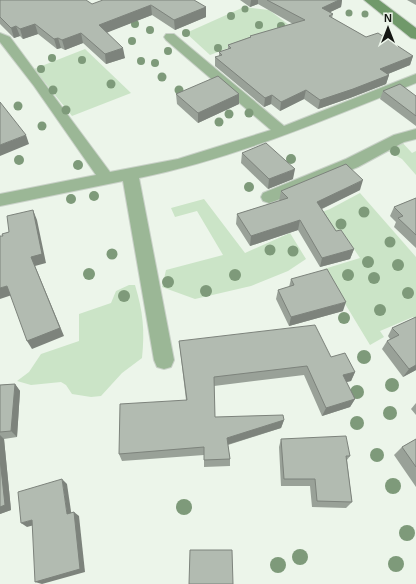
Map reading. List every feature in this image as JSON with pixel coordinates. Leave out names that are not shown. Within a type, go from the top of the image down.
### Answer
[{"type":"street","points":[[371,0],[416,35]]},
{"type":"street","points":[[0,37],[6,40],[39,83],[106,178]]},
{"type":"street","points":[[170,37],[282,132]]},
{"type":"street","points":[[0,200],[179,164],[282,132],[416,78]]},
{"type":"street","points":[[269,197],[352,163],[399,138],[416,134]]},
{"type":"street","points":[[130,174],[164,360]]},
{"type":"green space","points":[[244,7],[269,10],[289,25],[210,55],[186,33]]},
{"type":"green space","points":[[85,49],[131,93],[72,116],[34,69]]},
{"type":"green space","points":[[399,139],[412,153],[416,151],[416,175],[402,159],[384,149]]},
{"type":"green space","points":[[360,193],[416,257],[416,321],[413,317],[380,331],[384,337],[370,345],[324,269],[360,258],[346,237],[340,238],[295,222],[330,209]]},
{"type":"green space","points":[[204,199],[245,253],[290,233],[306,259],[288,271],[251,286],[195,299],[162,287],[166,270],[223,255],[197,211],[175,217],[171,208]]},
{"type":"green space","points":[[129,285],[135,285],[142,313],[142,358],[122,373],[101,396],[91,397],[72,394],[66,385],[61,382],[31,385],[17,381],[29,372],[41,354],[79,341],[79,314],[111,303],[116,291]]},
{"type":"building","points":[[0,0],[86,0],[92,4],[103,0],[194,0],[206,7],[174,20],[151,5],[99,25],[123,48],[105,54],[81,33],[62,40],[58,38],[54,39],[35,24],[20,29],[16,26],[11,28],[0,17]]},
{"type":"building","points":[[267,0],[339,0],[322,8],[333,14],[329,16],[366,37],[378,33],[413,56],[380,69],[389,75],[320,100],[306,90],[281,102],[272,95],[265,98],[215,57],[222,55],[219,52],[231,48],[228,45],[251,37],[250,36],[305,20]]},
{"type":"building","points":[[218,76],[239,94],[198,113],[176,94]]},
{"type":"building","points":[[400,84],[416,96],[416,116],[383,91]]},
{"type":"building","points":[[0,102],[26,135],[0,145]]},
{"type":"building","points":[[266,143],[295,169],[269,179],[242,153]]},
{"type":"building","points":[[346,164],[363,180],[317,202],[336,231],[341,230],[354,249],[322,258],[300,220],[251,236],[237,214],[288,198],[281,191]]},
{"type":"building","points":[[416,198],[416,235],[398,218],[403,216],[394,207]]},
{"type":"building","points":[[33,210],[42,254],[31,257],[60,328],[27,341],[7,286],[0,288],[0,236],[3,236],[2,234],[9,232],[7,216]]},
{"type":"building","points":[[327,269],[346,302],[291,317],[278,290],[294,285],[291,279]]},
{"type":"building","points":[[416,317],[416,365],[409,369],[387,341],[399,335],[392,328]]},
{"type":"building","points":[[315,325],[331,357],[345,353],[355,372],[343,375],[355,399],[326,408],[307,366],[214,377],[215,417],[283,415],[284,420],[227,438],[230,459],[204,460],[204,447],[119,454],[120,404],[187,400],[179,341]]},
{"type":"building","points":[[15,384],[11,431],[0,432],[0,385]]},
{"type":"building","points":[[346,436],[350,456],[346,456],[352,502],[317,501],[315,479],[284,479],[281,439]]},
{"type":"building","points":[[416,439],[416,467],[402,447]]},
{"type":"building","points":[[0,459],[5,505],[0,507]]},
{"type":"building","points":[[62,479],[67,514],[74,512],[80,569],[35,582],[32,520],[21,523],[18,492]]},
{"type":"building","points":[[190,550],[232,550],[233,584],[189,584]]}]
